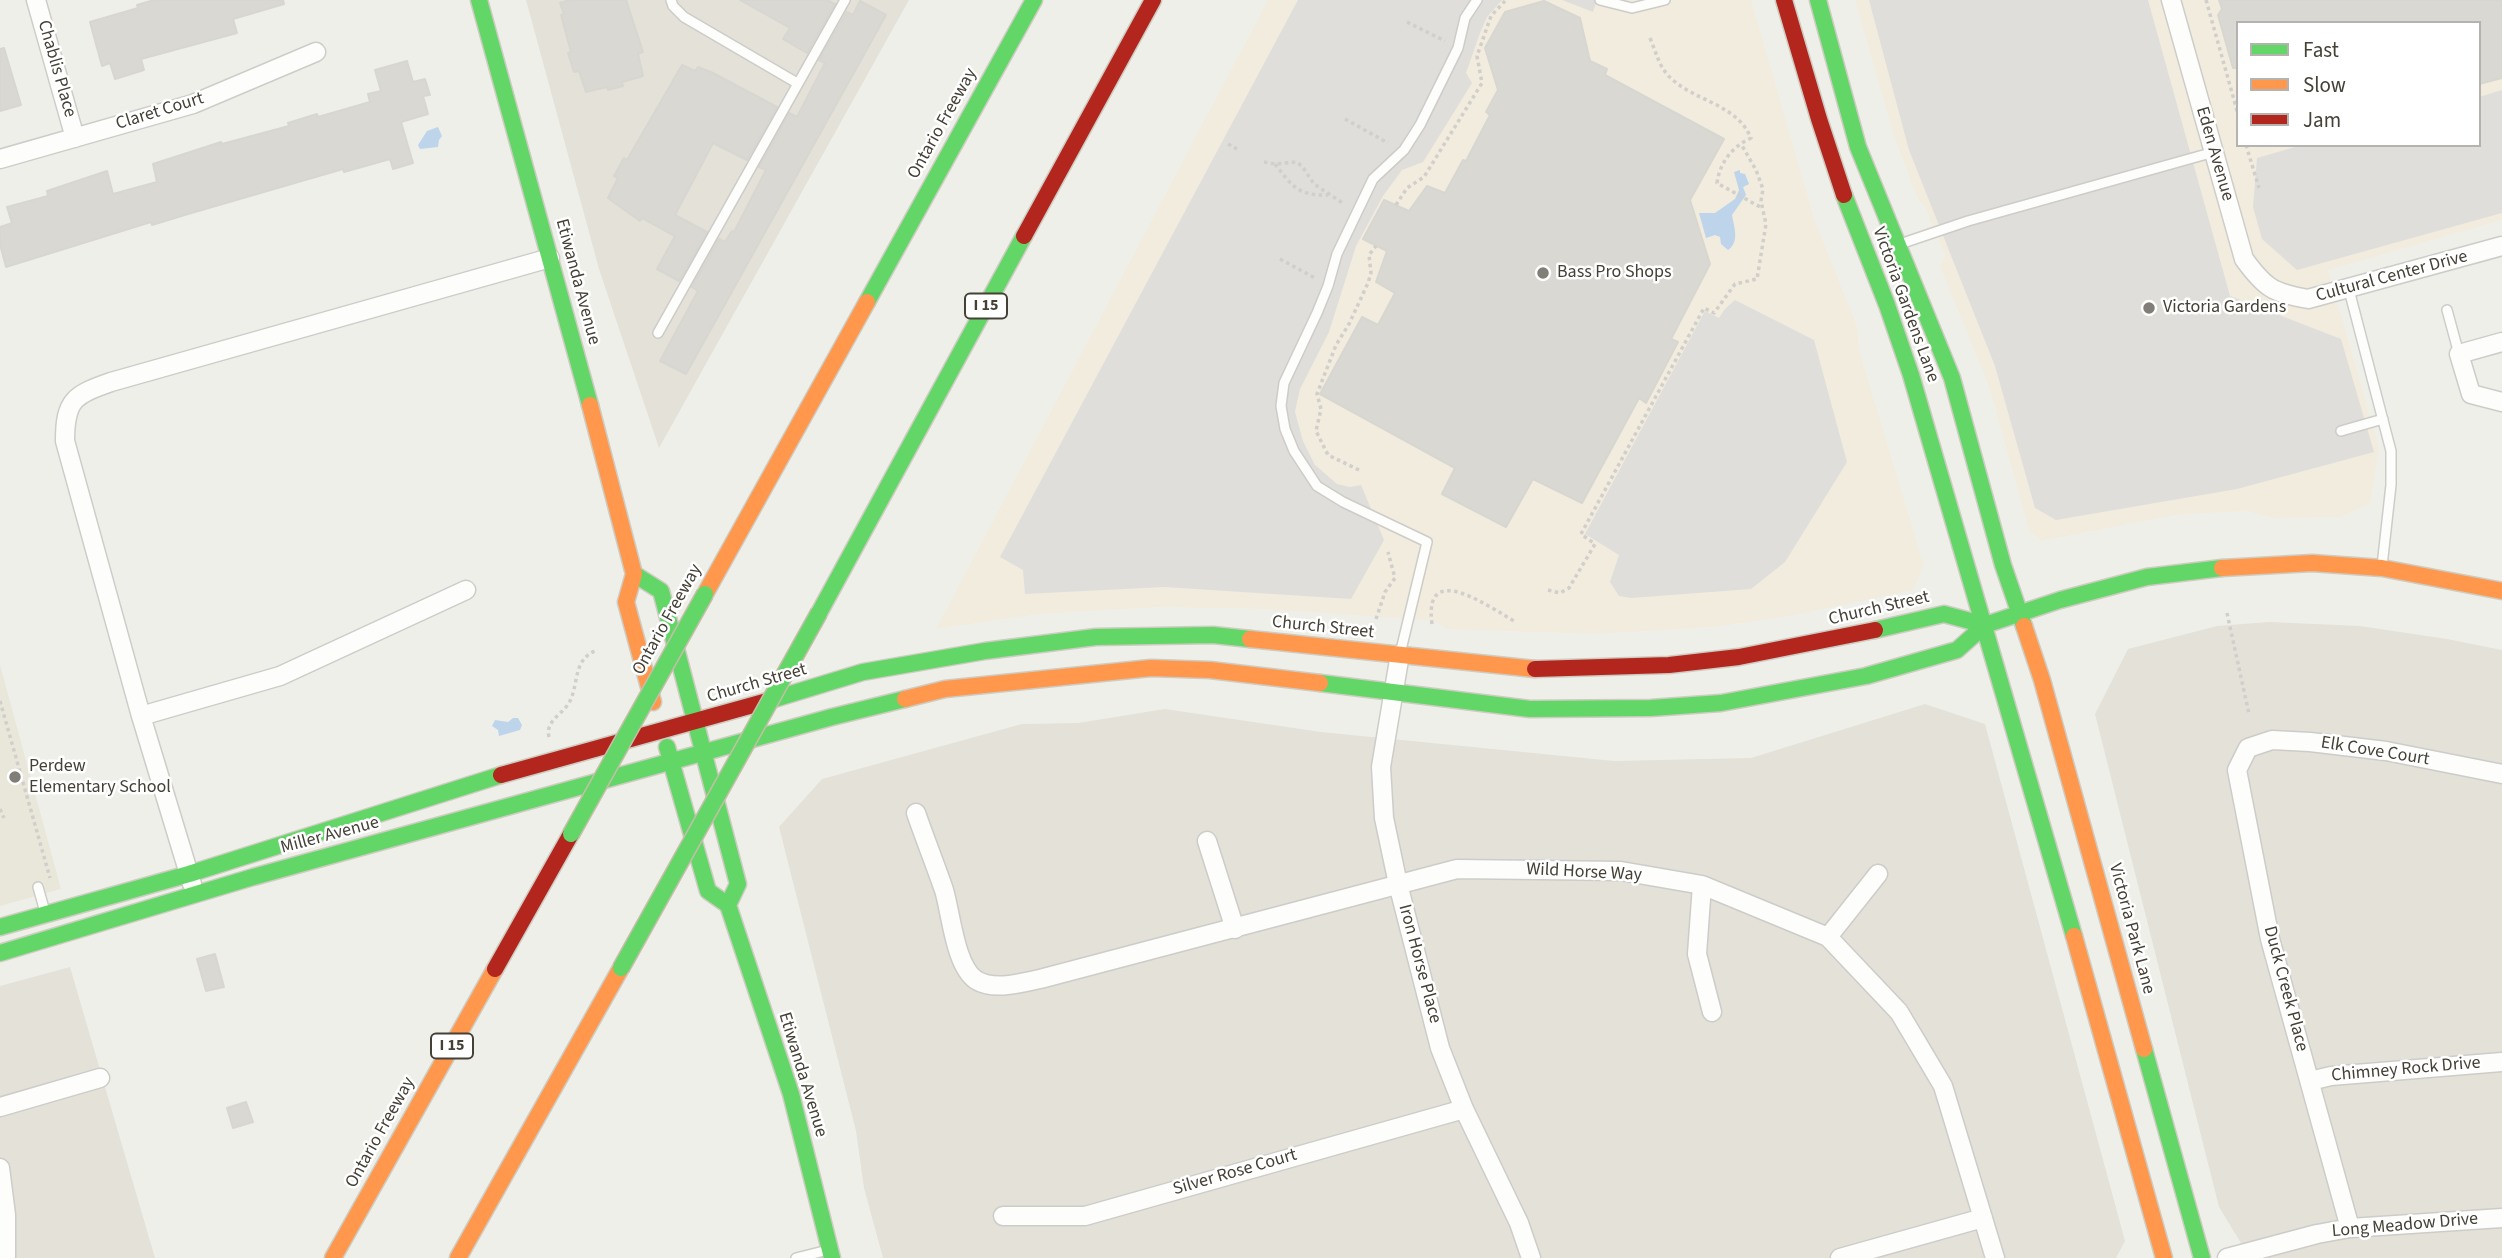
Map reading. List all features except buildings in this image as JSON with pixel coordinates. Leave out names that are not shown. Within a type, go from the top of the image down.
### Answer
[{"type":"main road","name":"Etiwanda Avenue","points":[[480,0],[634,574],[626,603],[708,891],[728,905],[790,1094],[831,1254]]},
{"type":"main road","name":"Ontario Freeway","points":[[333,1258],[1034,0]]},
{"type":"main road","name":"I 15","points":[[458,1258],[819,612],[1153,0]]},
{"type":"main road","name":"Victoria Gardens Lane","points":[[1784,0],[1833,163],[1910,372],[1984,625]]},
{"type":"main road","name":"Victoria Gardens Lane","points":[[1818,0],[1858,147],[1952,379],[1999,552],[2019,612]]},
{"type":"main road","points":[[671,762],[832,717],[946,689],[1151,667],[1210,670],[1530,709],[1651,708],[1721,703],[1866,676],[1957,650],[1984,625],[2019,612],[2147,578],[2223,568],[2312,563],[2382,568],[2502,592]]},
{"type":"main road","points":[[634,574],[661,591],[738,884],[728,905]]},
{"type":"main road","name":"Victoria Park Lane","points":[[2019,612],[2042,680],[2202,1258]]},
{"type":"main road","name":"Church Street","points":[[662,730],[863,672],[985,650],[1096,637],[1213,635],[1527,669],[1620,668],[1739,657],[1835,640],[1944,614],[1984,625]]},
{"type":"main road","points":[[1984,625],[2164,1258]]},
{"type":"main road","name":"Miller Avenue","points":[[0,927],[189,874],[524,768],[662,730]]},
{"type":"main road","name":"Miller Avenue","points":[[0,953],[195,894],[671,762]]},
{"type":"street","name":"Chablis Place","points":[[36,0],[75,138]]},
{"type":"street","name":"Eden Avenue","points":[[2171,0],[2244,259],[2260,281],[2281,295]]},
{"type":"street","name":"Claret Court","points":[[0,159],[193,104],[316,52]]},
{"type":"street","name":"Cultural Center Drive","points":[[2281,295],[2308,299],[2349,290],[2502,246]]},
{"type":"street","points":[[195,894],[141,716],[65,440],[65,419],[70,403],[89,390],[111,383],[551,258]]},
{"type":"street","points":[[2502,342],[2459,354],[2471,394],[2502,402]]},
{"type":"street","points":[[141,716],[280,676],[466,590]]},
{"type":"street","name":"Iron Horse Place","points":[[1400,654],[1381,767],[1384,818],[1398,884],[1440,1048],[1464,1109],[1519,1223],[1531,1258]]},
{"type":"street","name":"Elk Cove Court","points":[[2248,748],[2272,740],[2310,742],[2386,751],[2502,774]]},
{"type":"street","name":"Duck Creek Place","points":[[2248,748],[2236,770],[2270,939],[2350,1228]]},
{"type":"street","name":"Wild Horse Way","points":[[916,813],[944,892],[964,964],[976,979],[990,984],[1010,985],[1235,929],[1457,869],[1621,871],[1702,885],[1828,937],[1899,1012],[1943,1086],[1996,1258]]},
{"type":"street","points":[[1207,841],[1235,929]]},
{"type":"street","points":[[1828,937],[1878,874]]},
{"type":"street","points":[[1702,885],[1697,954],[1712,1012]]},
{"type":"street","name":"Chimney Rock Drive","points":[[2310,1081],[2331,1076],[2502,1062]]},
{"type":"street","points":[[0,1107],[100,1078]]},
{"type":"street","name":"Silver Rose Court","points":[[1003,1216],[1085,1216],[1464,1109]]},
{"type":"street","points":[[0,1168],[6,1215],[6,1258]]},
{"type":"street","points":[[1840,1258],[1983,1218]]},
{"type":"street","name":"Long Meadow Drive","points":[[2227,1258],[2350,1228],[2502,1218]]},
{"type":"lane","points":[[671,0],[684,17],[797,83]]},
{"type":"lane","points":[[659,332],[845,0]]},
{"type":"lane","points":[[1400,654],[1427,542],[1343,502],[1317,486],[1294,452],[1285,429],[1281,406],[1284,383],[1324,295],[1337,254],[1373,179],[1404,150],[1420,125],[1458,48],[1465,18],[1477,0]]},
{"type":"lane","points":[[1600,0],[1632,8],[1665,0]]},
{"type":"lane","points":[[1898,245],[1968,221],[2214,152]]},
{"type":"lane","points":[[2349,290],[2390,451],[2391,485],[2382,568]]},
{"type":"lane","points":[[2447,310],[2459,354]]},
{"type":"lane","points":[[2340,431],[2383,419]]},
{"type":"lane","points":[[38,887],[45,914]]},
{"type":"lane","points":[[796,1258],[831,1254]]},
{"type":"path","points":[[2206,0],[2236,107]]},
{"type":"path","points":[[1396,205],[1407,188],[1424,177],[1482,83],[1477,56],[1491,16],[1505,1]]},
{"type":"path","points":[[1407,22],[1445,41]]},
{"type":"path","points":[[1650,38],[1656,58],[1672,80],[1725,109],[1739,118],[1747,128],[1751,138],[1723,162],[1717,183],[1762,208]]},
{"type":"path","points":[[1345,119],[1388,143]]},
{"type":"path","points":[[1228,144],[1237,149]]},
{"type":"path","points":[[1548,590],[1560,593],[1569,588],[1595,544],[1581,534],[1704,308],[1714,313],[1735,284],[1757,279],[1766,224],[1762,208],[1763,189],[1741,144]]},
{"type":"path","points":[[2247,147],[2259,188]]},
{"type":"path","points":[[1264,162],[1296,162],[1302,166],[1314,184],[1344,204]]},
{"type":"path","points":[[1275,164],[1292,186],[1301,192],[1312,196],[1330,195]]},
{"type":"path","points":[[1359,470],[1328,455],[1316,431],[1321,409],[1317,394],[1336,345],[1368,283],[1371,273],[1368,256],[1376,246]]},
{"type":"path","points":[[1280,259],[1315,278]]},
{"type":"path","points":[[1376,619],[1385,592],[1395,578],[1388,552]]},
{"type":"path","points":[[1432,624],[1430,607],[1433,598],[1439,592],[1453,589],[1516,622]]},
{"type":"path","points":[[2227,613],[2249,714]]},
{"type":"path","points":[[549,737],[552,721],[567,707],[573,694],[578,668],[587,656],[597,650]]},
{"type":"path","points":[[0,701],[53,889]]},
{"type":"path","points":[[0,809],[4,818]]},
{"type":"shaded area","points":[[526,0],[909,0],[659,448],[599,269]]},
{"type":"shaded area","points":[[1268,0],[1751,0],[1814,219],[1857,326],[1859,350],[1924,566],[1913,590],[1790,616],[1714,627],[1597,634],[1447,629],[1435,621],[1265,609],[1159,607],[1039,614],[936,629]]},
{"type":"shaded area","points":[[1298,0],[1502,0],[1487,17],[1480,33],[1466,73],[1472,83],[1423,162],[1402,170],[1383,196],[1356,246],[1329,332],[1300,389],[1295,412],[1303,441],[1315,465],[1337,484],[1350,487],[1361,485],[1384,540],[1351,599],[1164,587],[1025,594],[1023,570],[1000,557]]},
{"type":"shaded area","points":[[1562,0],[1597,0],[1593,12]]},
{"type":"shaded area","name":"Victoria Gardens","points":[[1855,0],[2502,0],[2502,220],[2328,270],[2379,448],[2370,503],[2341,517],[2273,518],[2245,511],[2174,515],[2041,541],[2029,530],[1990,389],[1940,266],[1945,255],[1925,207],[1917,197],[1893,133]]},
{"type":"shaded area","name":"Victoria Gardens","points":[[1869,0],[2148,0],[2230,296],[2341,339],[2374,452],[2237,489],[2056,520],[2035,508],[1995,366],[1909,150]]},
{"type":"shaded area","points":[[2502,90],[2502,213],[2297,270],[2262,239],[2253,207],[2257,158],[2295,147],[2481,147],[2481,96]]},
{"type":"shaded area","points":[[1735,300],[1814,340],[1847,462],[1785,562],[1751,589],[1631,598],[1619,596],[1610,582],[1619,555],[1585,534],[1705,311],[1719,318]]},
{"type":"shaded area","points":[[2269,622],[2360,626],[2502,650],[2502,1258],[2250,1258],[2219,1207],[2095,714],[2128,649],[2217,626]]},
{"type":"shaded area","name":"Perdew Elementary School","points":[[0,665],[61,889],[0,906]]},
{"type":"shaded area","points":[[1925,704],[1985,724],[2125,1241],[2116,1258],[883,1258],[864,1188],[856,1131],[779,827],[822,779],[1022,724],[1078,723],[1165,709],[1321,732],[1614,761],[1751,758]]},
{"type":"shaded area","points":[[70,967],[155,1258],[0,1258],[0,986]]},
{"type":"water","points":[[438,127],[442,136],[438,147],[420,149],[418,145],[427,131]]},
{"type":"water","points":[[1740,170],[1749,184],[1743,187],[1746,195],[1732,215],[1735,239],[1728,250],[1721,244],[1720,237],[1715,235],[1706,238],[1699,213],[1715,213],[1735,199],[1739,190],[1734,172]]},
{"type":"water","points":[[518,718],[522,725],[520,730],[499,736],[498,730],[492,726],[495,720],[508,722]]},
{"type":"traffic: fast","points":[[479,0],[590,405]]},
{"type":"traffic: fast","points":[[867,302],[1034,0]]},
{"type":"traffic: fast","points":[[1818,0],[1858,147],[1952,378],[2003,565],[2024,626]]},
{"type":"traffic: fast","points":[[1844,195],[1911,375],[2074,936]]},
{"type":"traffic: fast","points":[[819,613],[1024,236]]},
{"type":"traffic: fast","points":[[1320,683],[1530,709],[1651,708],[1721,703],[1866,676],[1957,650],[1985,625],[2060,600],[2147,577],[2222,568]]},
{"type":"traffic: fast","points":[[634,574],[661,591],[738,884],[728,905]]},
{"type":"traffic: fast","points":[[571,834],[705,594]]},
{"type":"traffic: fast","points":[[621,968],[819,613]]},
{"type":"traffic: fast","points":[[1875,630],[1944,614],[1985,625]]},
{"type":"traffic: fast","points":[[771,700],[863,672],[985,651],[1096,637],[1213,635],[1250,639]]},
{"type":"traffic: fast","points":[[0,953],[253,877],[905,699]]},
{"type":"traffic: fast","points":[[667,747],[708,891],[728,905],[791,1094],[832,1258]]},
{"type":"traffic: fast","points":[[0,927],[189,874],[501,775]]},
{"type":"traffic: fast","points":[[2144,1049],[2202,1258]]},
{"type":"traffic: slow","points":[[705,594],[867,302]]},
{"type":"traffic: slow","points":[[590,405],[634,574],[626,602],[653,702]]},
{"type":"traffic: slow","points":[[2222,568],[2312,563],[2382,568],[2502,591]]},
{"type":"traffic: slow","points":[[2024,626],[2042,680],[2144,1049]]},
{"type":"traffic: slow","points":[[1250,639],[1535,669]]},
{"type":"traffic: slow","points":[[905,699],[945,689],[1151,668],[1210,670],[1320,683]]},
{"type":"traffic: slow","points":[[2074,936],[2164,1258]]},
{"type":"traffic: slow","points":[[458,1258],[621,968]]},
{"type":"traffic: slow","points":[[333,1258],[495,969]]},
{"type":"traffic: jam","points":[[1024,236],[1153,0]]},
{"type":"traffic: jam","points":[[1784,0],[1844,195]]},
{"type":"traffic: jam","points":[[1535,669],[1669,665],[1739,657],[1875,630]]},
{"type":"traffic: jam","points":[[501,775],[771,700]]},
{"type":"traffic: jam","points":[[495,969],[571,834]]},
{"type":"place","name":"Bass Pro Shops","points":[[1543,273]]},
{"type":"place","name":"Victoria Gardens","points":[[2149,308]]},
{"type":"place","name":"Perdew Elementary School","points":[[15,777]]}]
